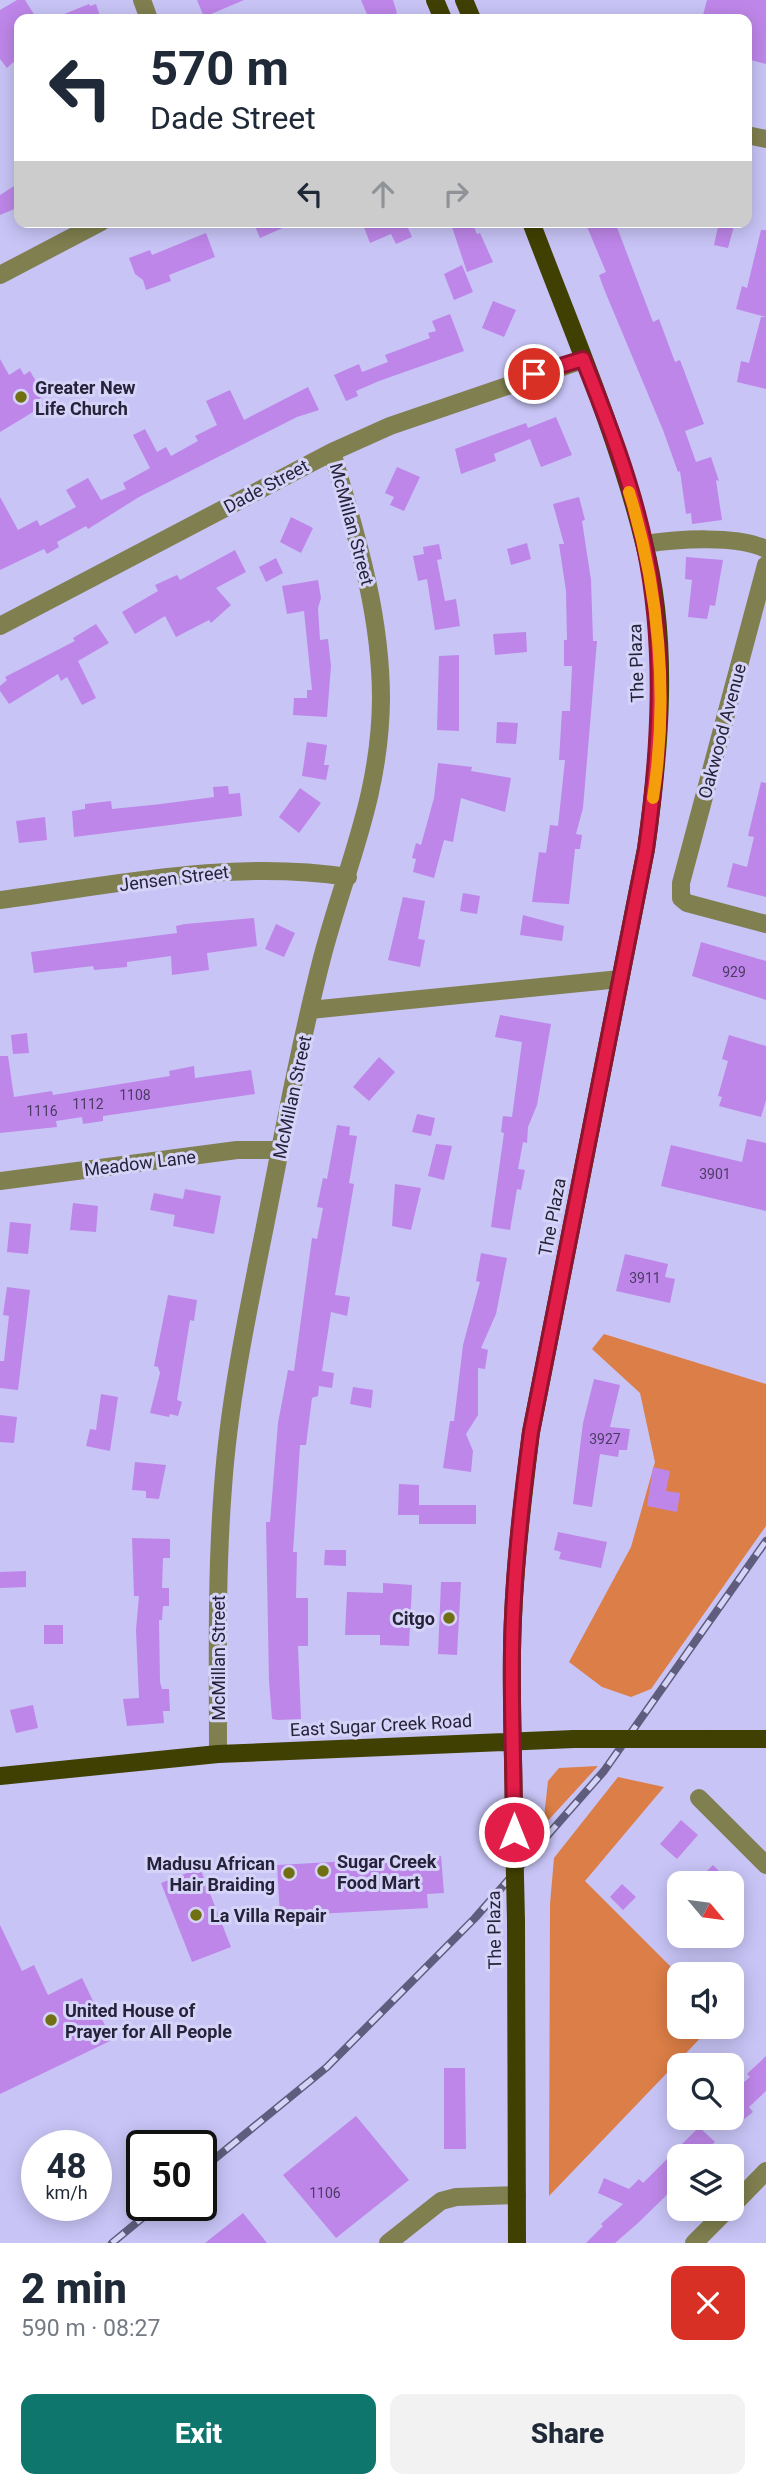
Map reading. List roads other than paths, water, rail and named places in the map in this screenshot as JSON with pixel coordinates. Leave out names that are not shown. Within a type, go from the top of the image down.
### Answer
[{"type":"main road","name":"The Plaza","points":[[517,2243],[512,1651],[516,1559],[531,1432],[620,979],[657,774],[659,666],[645,544],[604,411],[533,228]]},
{"type":"main road","name":"East Sugar Creek Road","points":[[0,1776],[218,1754],[514,1740],[766,1739]]},
{"type":"street","points":[[0,275],[90,228]]},
{"type":"street","name":"Dade Street","points":[[0,626],[332,452],[390,426],[583,359]]},
{"type":"street","name":"McMillan Street","points":[[218,1754],[217,1594],[223,1481],[243,1343],[310,1010],[323,954],[374,783],[380,729],[380,668],[367,574],[332,452]]},
{"type":"street","points":[[645,544],[688,540],[747,543],[766,549]]},
{"type":"street","name":"Oakwood Avenue","points":[[766,565],[681,887],[681,898],[687,903],[766,924]]},
{"type":"street","name":"Jensen Street","points":[[0,900],[232,872],[292,870],[348,877]]},
{"type":"street","points":[[310,1010],[620,979]]},
{"type":"street","name":"Meadow Lane","points":[[0,1181],[237,1150],[280,1150]]},
{"type":"street","points":[[699,1798],[766,1866]]},
{"type":"street","points":[[744,2193],[766,2171]]},
{"type":"street","points":[[388,2243],[440,2202],[456,2197],[517,2194]]},
{"type":"street","points":[[694,2243],[716,2221]]},
{"type":"railway","points":[[217,2157],[327,2067],[475,1918],[604,1771],[766,1541]]},
{"type":"railway","points":[[112,2243],[139,2221]]},
{"type":"place","name":"Greater New Life Church","points":[[21,397]]},
{"type":"place","name":"Citgo","points":[[449,1618]]},
{"type":"place","name":"Sugar Creek Food Mart","points":[[323,1871]]},
{"type":"place","name":"Madusu African Hair Braiding","points":[[289,1873]]},
{"type":"place","name":"La Villa Repair","points":[[196,1915]]},
{"type":"place","name":"United House of Prayer for All People","points":[[51,2020]]}]
